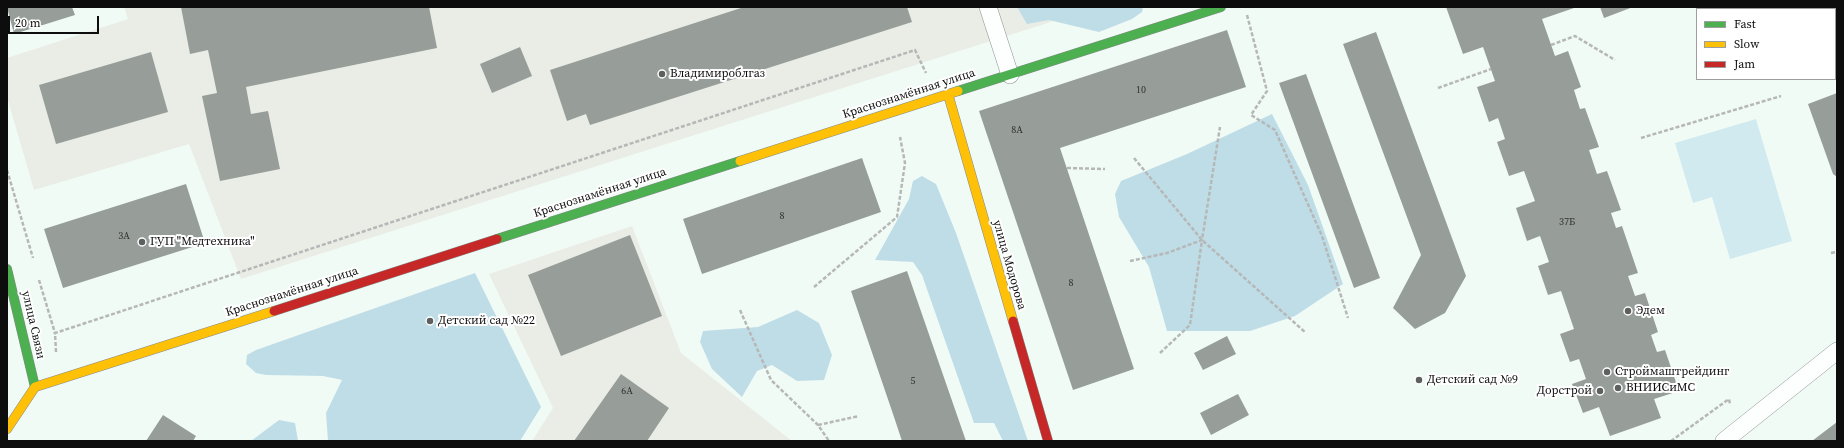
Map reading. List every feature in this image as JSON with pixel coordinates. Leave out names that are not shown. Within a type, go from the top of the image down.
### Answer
[{"type":"street","name":"Краснознамённая улица","points":[[35,387],[1221,7]]},
{"type":"street","name":"улица Модорова","points":[[948,94],[1048,441]]},
{"type":"street","name":"улица Связи","points":[[7,268],[35,387]]},
{"type":"street","points":[[7,429],[35,387]]},
{"type":"lane","points":[[988,7],[1010,75]]},
{"type":"lane","points":[[1724,441],[1837,352]]},
{"type":"path","points":[[1245,7],[1267,91],[1251,115],[1276,130],[1322,236],[1348,318]]},
{"type":"path","points":[[1552,45],[1576,36],[1615,60]]},
{"type":"path","points":[[55,333],[915,50],[927,76],[948,94]]},
{"type":"path","points":[[1438,88],[1491,69]]},
{"type":"path","points":[[1641,138],[1781,96]]},
{"type":"path","points":[[814,287],[897,217],[905,163],[896,111]]},
{"type":"path","points":[[1160,353],[1190,325],[1220,127]]},
{"type":"path","points":[[1134,158],[1202,240],[1306,333]]},
{"type":"path","points":[[1067,168],[1105,169]]},
{"type":"path","points":[[1130,261],[1166,253],[1202,240]]},
{"type":"path","points":[[1831,253],[1837,252]]},
{"type":"path","points":[[740,310],[771,380],[818,424],[829,441]]},
{"type":"path","points":[[1671,441],[1729,399]]},
{"type":"path","points":[[818,424],[859,416]]},
{"type":"shaded area","points":[[124,7],[1098,7],[241,279],[189,144],[34,190],[7,97],[7,58],[128,19]]},
{"type":"shaded area","points":[[1017,7],[1143,7],[1142,12],[1132,19],[1099,32],[1049,20],[1027,24]]},
{"type":"shaded area","points":[[1272,114],[1308,185],[1343,284],[1295,316],[1250,331],[1167,331],[1149,267],[1119,217],[1115,194],[1121,181],[1187,154]]},
{"type":"shaded area","points":[[1756,119],[1792,241],[1730,259],[1712,197],[1693,203],[1675,143]]},
{"type":"shaded area","points":[[922,176],[936,184],[956,233],[1028,441],[1003,441],[994,423],[974,423],[922,275],[913,262],[875,260],[909,199],[913,181]]},
{"type":"shaded area","points":[[632,226],[681,353],[792,441],[532,441],[553,408],[489,274]]},
{"type":"shaded area","name":"Детский сад №22","points":[[475,273],[541,407],[520,441],[328,441],[326,413],[342,380],[323,376],[266,375],[256,373],[246,364],[247,355],[256,350]]},
{"type":"shaded area","points":[[797,310],[819,323],[832,355],[824,380],[797,381],[772,365],[757,371],[742,397],[712,369],[700,342],[703,331],[758,327]]},
{"type":"shaded area","points":[[279,420],[295,423],[298,441],[251,441]]},
{"type":"building","points":[[7,7],[72,7],[75,15],[14,34]]},
{"type":"building","points":[[181,7],[429,7],[437,48],[246,87],[251,114],[268,111],[280,169],[220,181],[202,96],[217,93],[208,50],[190,54]]},
{"type":"building","name":"Владимироблгаз","points":[[744,7],[907,7],[912,22],[590,125],[586,114],[567,121],[550,70]]},
{"type":"building","points":[[1446,7],[1577,7],[1542,19],[1555,56],[1568,51],[1581,87],[1574,90],[1580,109],[1585,108],[1599,147],[1589,150],[1597,174],[1607,171],[1621,210],[1611,213],[1616,228],[1622,226],[1638,273],[1628,276],[1635,296],[1645,293],[1658,332],[1651,335],[1657,352],[1665,350],[1679,391],[1654,399],[1661,418],[1610,436],[1599,407],[1583,413],[1572,384],[1586,379],[1579,359],[1570,362],[1560,334],[1574,329],[1561,291],[1548,295],[1538,266],[1549,262],[1540,236],[1527,241],[1516,208],[1535,201],[1524,171],[1509,176],[1497,142],[1505,139],[1498,118],[1489,122],[1477,87],[1495,81],[1483,47],[1463,54]]},
{"type":"building","points":[[1600,7],[1633,7],[1604,18]]},
{"type":"building","points":[[1227,30],[1246,87],[1060,148],[1134,369],[1073,390],[979,111]]},
{"type":"building","points":[[1376,32],[1466,276],[1445,313],[1415,329],[1393,308],[1421,255],[1343,44]]},
{"type":"building","points":[[520,47],[532,76],[492,93],[480,64]]},
{"type":"building","points":[[151,52],[168,112],[56,144],[39,85]]},
{"type":"building","points":[[1306,74],[1380,278],[1354,288],[1279,83]]},
{"type":"building","points":[[1837,93],[1837,177],[1833,174],[1808,104]]},
{"type":"building","points":[[862,158],[881,212],[702,274],[683,219]]},
{"type":"building","points":[[186,184],[205,243],[63,288],[44,229]]},
{"type":"building","points":[[630,235],[662,316],[561,356],[528,275]]},
{"type":"building","points":[[907,271],[966,441],[902,441],[851,291]]},
{"type":"building","points":[[1227,336],[1236,354],[1203,370],[1194,353]]},
{"type":"building","points":[[621,374],[669,408],[647,441],[574,441]]},
{"type":"building","points":[[1238,394],[1249,415],[1211,435],[1200,413]]},
{"type":"building","points":[[163,415],[196,436],[193,441],[146,441]]},
{"type":"building","points":[[1837,422],[1837,441],[1812,441]]},
{"type":"traffic: fast","points":[[958,91],[1221,7]]},
{"type":"traffic: fast","points":[[497,239],[740,161]]},
{"type":"traffic: fast","points":[[7,269],[35,387]]},
{"type":"traffic: slow","points":[[740,161],[958,91]]},
{"type":"traffic: slow","points":[[948,94],[1013,321]]},
{"type":"traffic: slow","points":[[7,429],[35,387],[274,311]]},
{"type":"traffic: jam","points":[[274,311],[497,239]]},
{"type":"traffic: jam","points":[[1013,321],[1048,441]]},
{"type":"place","name":"Владимироблгаз","points":[[662,74]]},
{"type":"place","name":"ГУП \"Медтехника\"","points":[[142,242]]},
{"type":"place","name":"Эдем","points":[[1628,311]]},
{"type":"place","name":"Детский сад №22","points":[[430,321]]},
{"type":"place","name":"Строймаштрейдинг","points":[[1607,372]]},
{"type":"place","name":"Детский сад №9","points":[[1419,380]]},
{"type":"place","name":"ВНИИСиМС","points":[[1618,388]]},
{"type":"place","name":"Дорстрой","points":[[1600,391]]}]
